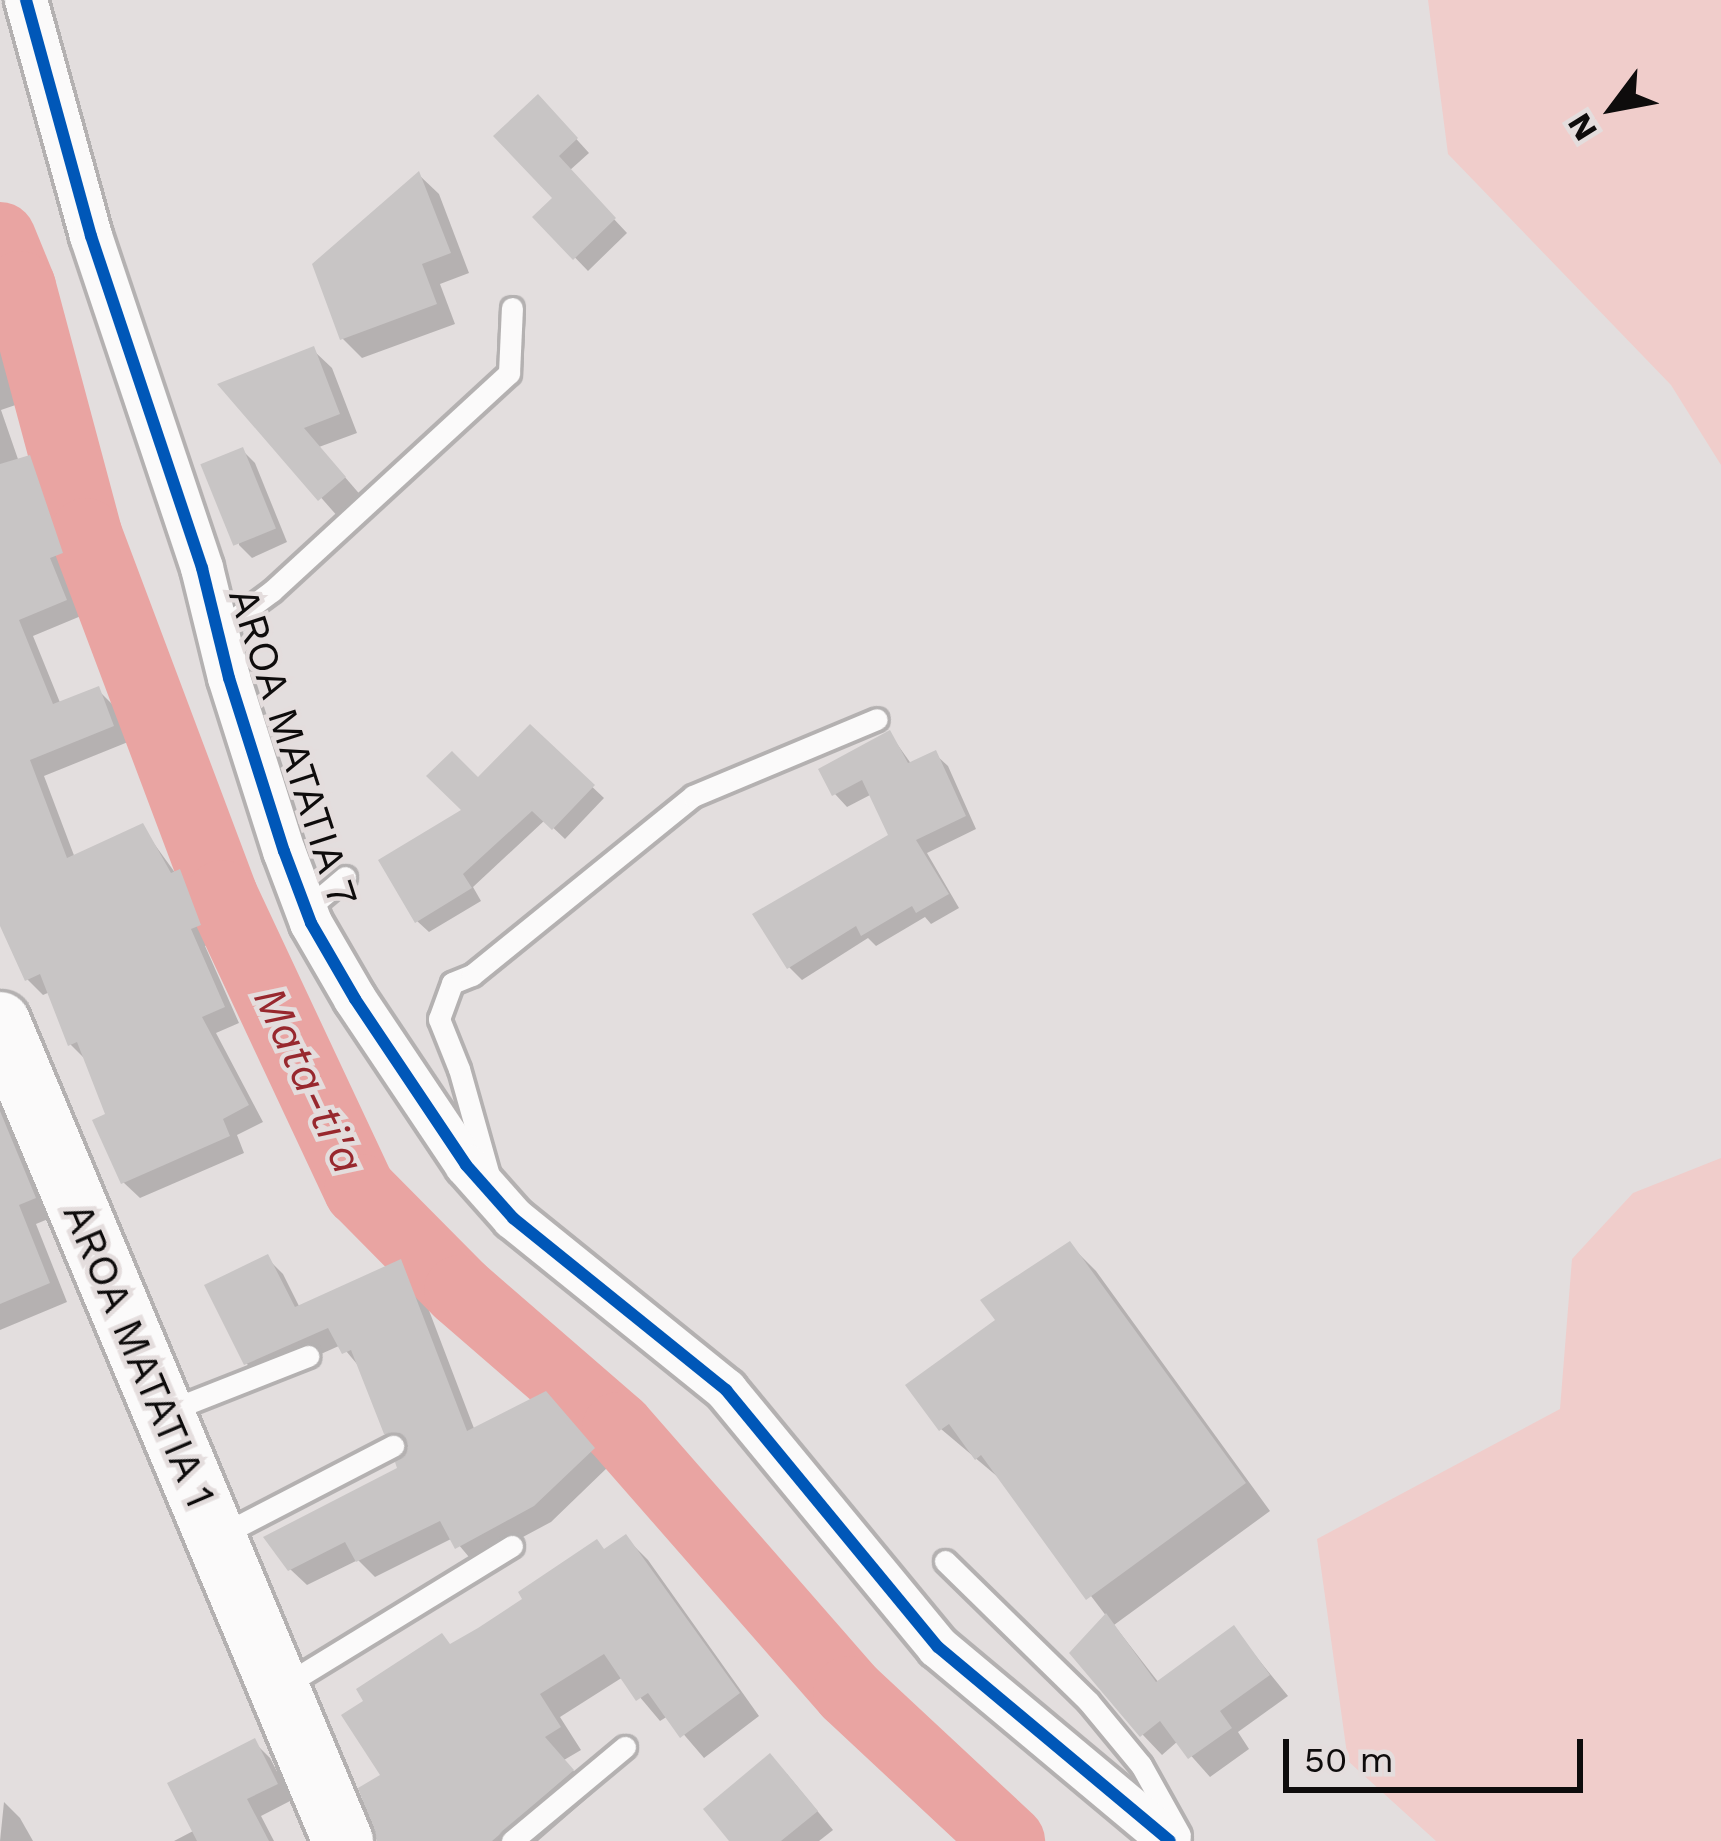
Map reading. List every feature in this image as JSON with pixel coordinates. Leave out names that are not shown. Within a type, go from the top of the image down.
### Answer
[{"type":"main road","name":"AROA MATATIA 1","points":[[0,1022],[343,1841]]},
{"type":"street","name":"AROA MATATIA 7","points":[[26,0],[91,236],[306,910],[355,999],[466,1165],[494,1197],[534,1236],[726,1390],[938,1647],[1170,1841]]},
{"type":"lane","points":[[218,631],[272,591],[509,373],[512,308]]},
{"type":"lane","points":[[494,1197],[459,1069],[439,1019],[452,983],[472,975],[693,796],[877,719]]},
{"type":"lane","points":[[306,910],[345,878]]},
{"type":"lane","points":[[166,1412],[308,1356]]},
{"type":"lane","points":[[216,1538],[393,1446]]},
{"type":"lane","points":[[280,1688],[512,1546]]},
{"type":"lane","points":[[945,1561],[1088,1701],[1142,1765],[1183,1841]]},
{"type":"lane","points":[[512,1841],[625,1747]]},
{"type":"shaded area","points":[[1428,0],[1721,0],[1721,465],[1671,385],[1448,154]]},
{"type":"shaded area","points":[[1721,1158],[1721,1841],[1436,1841],[1348,1761],[1317,1539],[1560,1409],[1572,1259],[1633,1193]]},
{"type":"building","points":[[538,94],[578,138],[559,156],[616,218],[573,260],[532,217],[552,198],[493,136]]},
{"type":"building","points":[[419,171],[451,253],[422,264],[437,304],[340,340],[312,264]]},
{"type":"building","points":[[314,346],[340,414],[304,428],[346,477],[318,501],[217,384]]},
{"type":"building","points":[[243,447],[276,529],[233,546],[200,464]]},
{"type":"building","points":[[30,455],[63,553],[50,558],[67,600],[19,620],[53,704],[99,686],[114,726],[30,760],[67,858],[143,823],[171,873],[180,869],[201,925],[191,929],[225,1007],[202,1017],[249,1105],[223,1119],[230,1136],[121,1184],[92,1120],[105,1114],[77,1042],[68,1046],[40,974],[25,981],[0,926],[0,464]]},
{"type":"building","points":[[530,724],[595,785],[552,830],[532,811],[463,874],[472,888],[415,923],[378,860],[461,810],[426,776],[452,751],[478,777]]},
{"type":"building","points":[[890,730],[908,763],[936,750],[966,816],[916,840],[949,894],[916,913],[912,906],[861,936],[856,926],[787,969],[752,914],[888,835],[862,780],[832,796],[818,769]]},
{"type":"building","points":[[0,1111],[36,1198],[19,1205],[50,1283],[0,1304]]},
{"type":"building","points":[[1070,1241],[1246,1483],[1086,1600],[981,1455],[975,1460],[949,1424],[939,1431],[905,1385],[995,1320],[980,1300]]},
{"type":"building","points":[[268,1254],[295,1307],[401,1259],[467,1431],[546,1391],[595,1448],[534,1506],[455,1549],[440,1521],[356,1562],[345,1542],[288,1571],[263,1537],[397,1468],[395,1462],[408,1446],[400,1433],[384,1434],[351,1350],[342,1354],[328,1328],[244,1365],[204,1285]]},
{"type":"building","points":[[626,1534],[740,1693],[680,1738],[648,1693],[636,1701],[604,1654],[540,1694],[561,1727],[545,1737],[574,1770],[492,1841],[377,1841],[358,1788],[380,1775],[341,1715],[363,1701],[356,1689],[442,1633],[450,1644],[478,1628],[522,1599],[518,1592],[597,1539],[604,1549]]},
{"type":"building","points":[[1106,1613],[1156,1682],[1234,1625],[1270,1675],[1220,1711],[1232,1728],[1188,1759],[1160,1721],[1140,1737],[1069,1653]]},
{"type":"building","points":[[255,1738],[278,1784],[247,1799],[269,1841],[197,1841],[167,1783]]},
{"type":"building","points":[[770,1753],[818,1811],[781,1841],[729,1841],[703,1809]]},
{"type":"waterway","name":"Mata-ti'a","points":[[0,238],[20,287],[86,534],[222,896],[360,1190],[460,1291],[618,1428],[849,1692],[1009,1841]]},
{"type":"cycle path","points":[[26,0],[91,236],[202,568],[229,678],[284,851],[311,923],[355,999],[466,1165],[513,1218],[726,1390],[938,1647],[1170,1841]]}]
